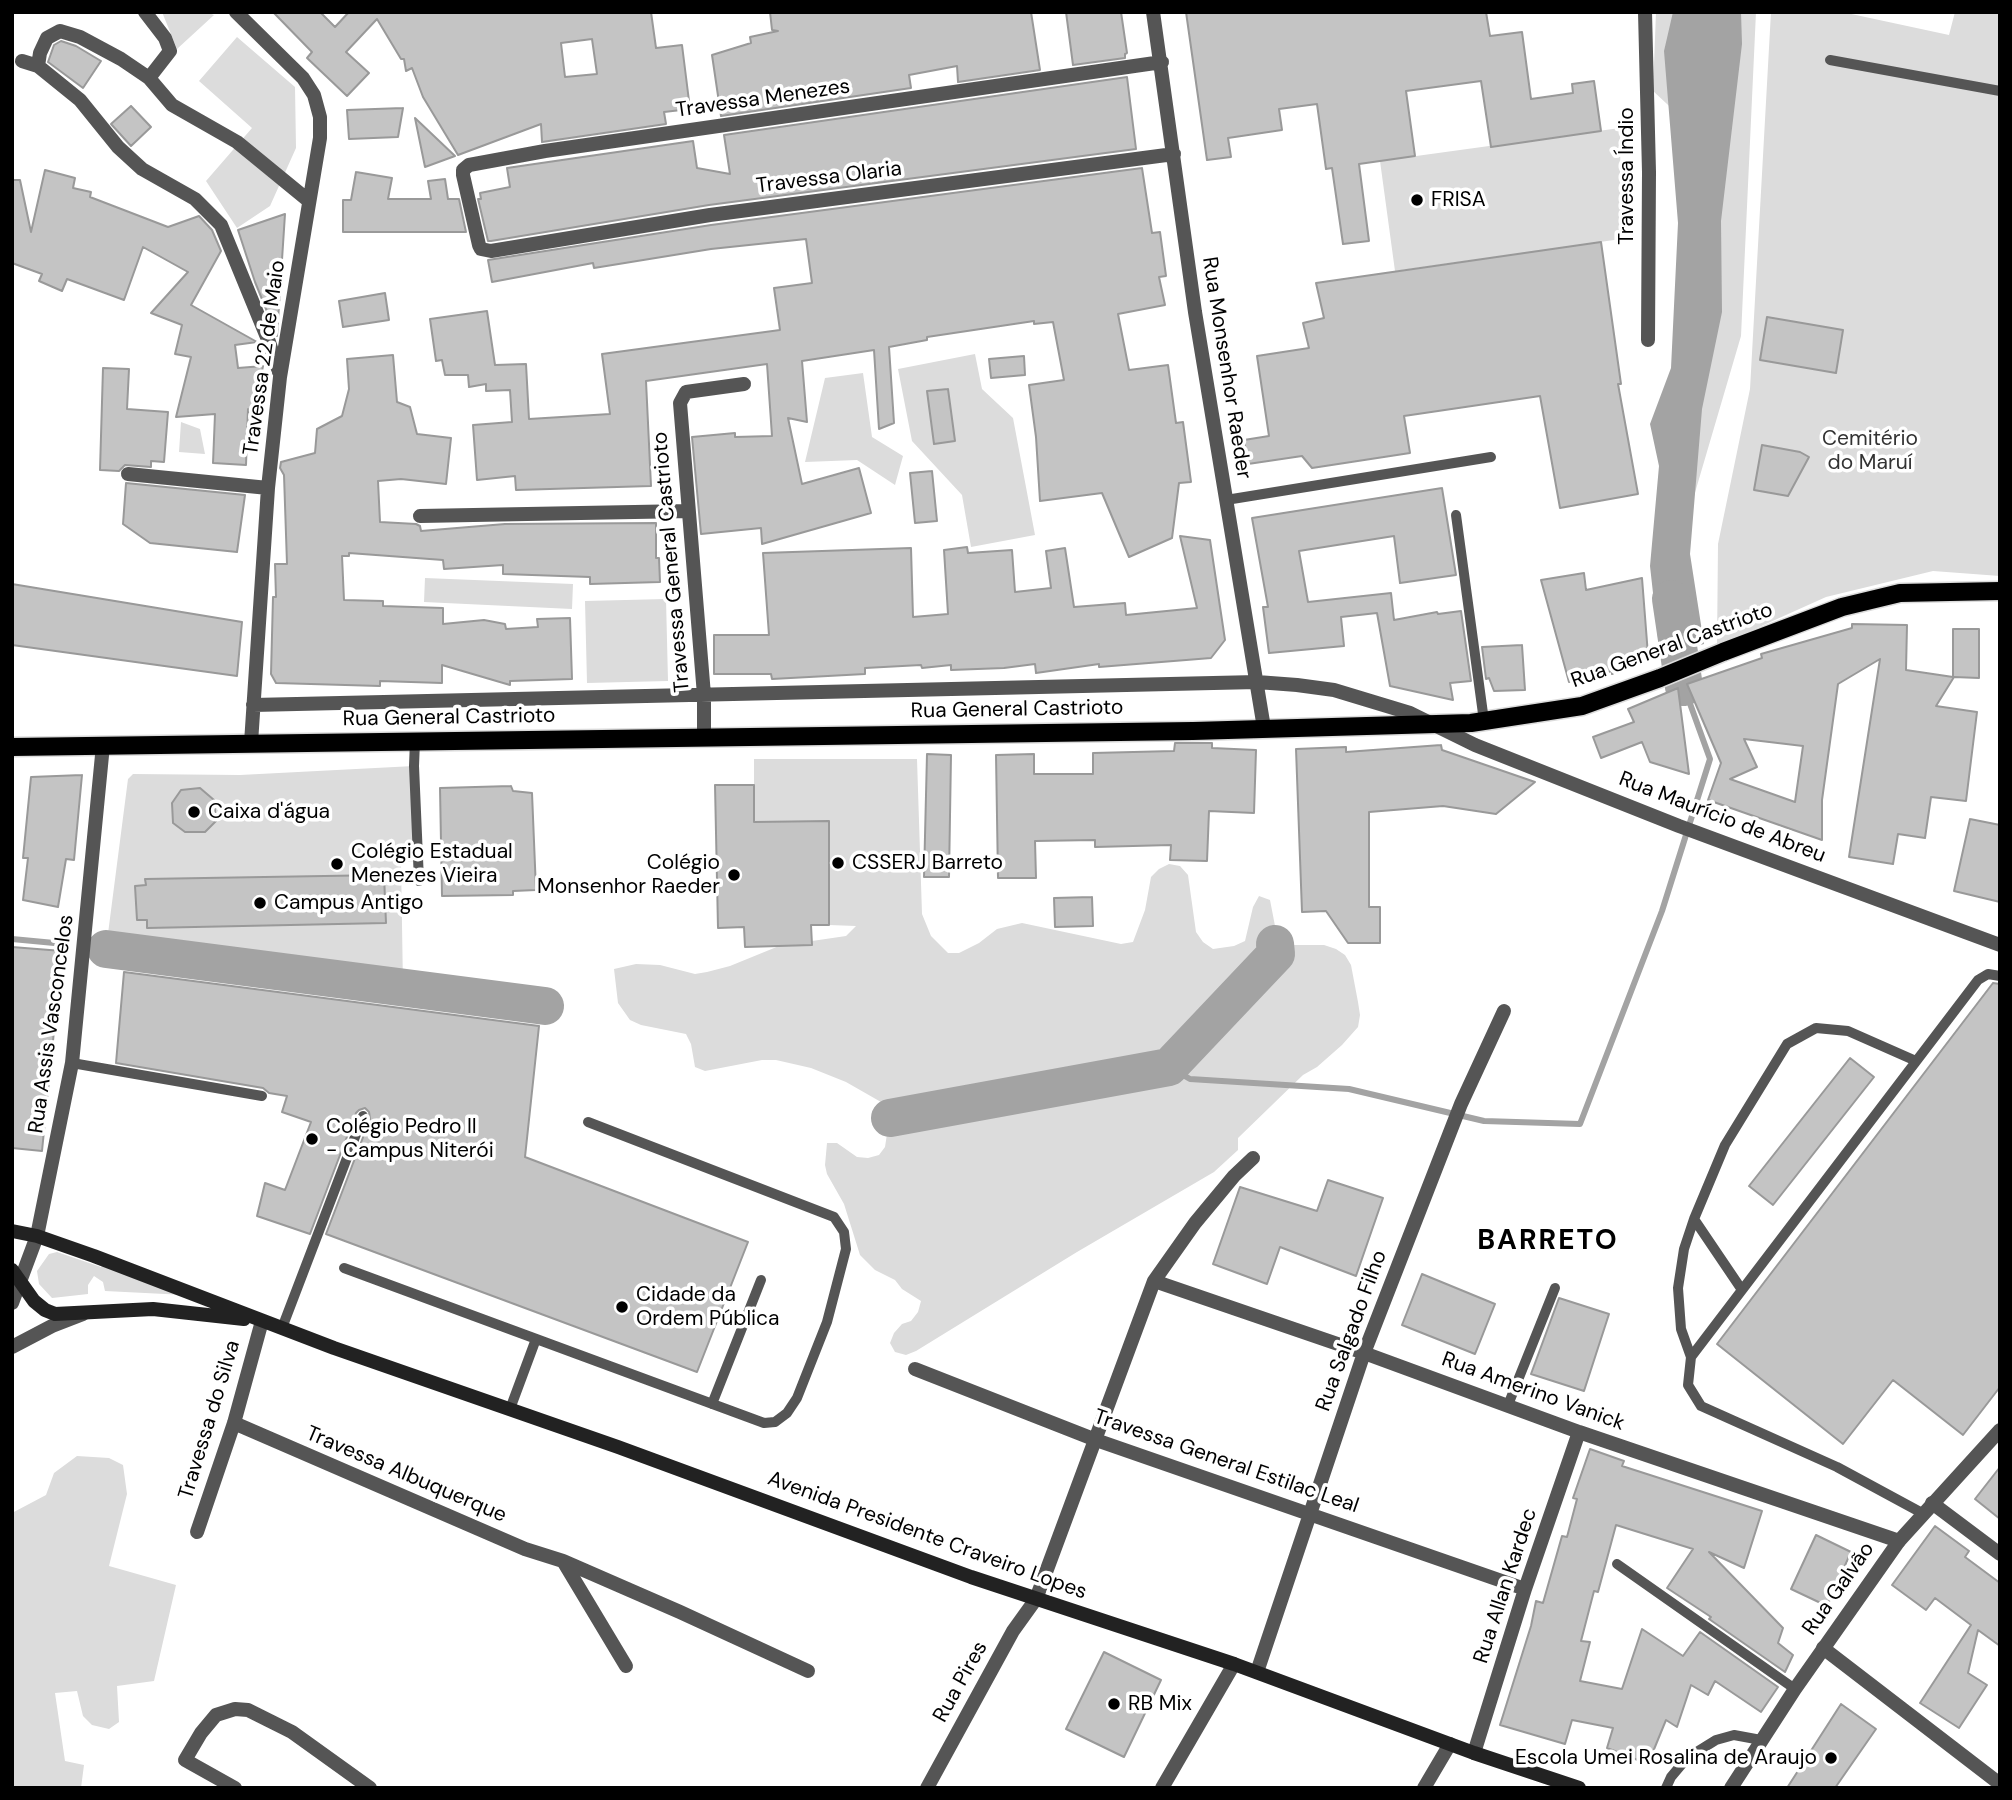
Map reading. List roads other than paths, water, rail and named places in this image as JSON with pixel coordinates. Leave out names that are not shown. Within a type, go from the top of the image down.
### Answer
[{"type":"main road","name":"Rua General Castrioto","points":[[12,747],[1264,729],[1471,723],[1582,706],[1842,607],[1900,593],[2000,591]]},
{"type":"main road","name":"Avenida Presidente Craveiro Lopes","points":[[12,1231],[37,1236],[216,1301],[262,1321],[1036,1599],[1234,1664],[1474,1753],[1580,1788]]},
{"type":"main road","name":"Avenida Presidente Craveiro Lopes","points":[[16,1275],[34,1301],[55,1314],[153,1309],[262,1321]]},
{"type":"street","points":[[145,12],[165,38],[170,51],[149,78]]},
{"type":"street","name":"Travessa 22 de Maio","points":[[236,12],[303,78],[314,95],[320,117],[320,138],[280,377],[268,488],[251,743]]},
{"type":"street","name":"Rua Monsenhor Raeder","points":[[1153,12],[1195,312],[1264,729]]},
{"type":"street","name":"Travessa Índio","points":[[1645,12],[1649,172],[1648,340]]},
{"type":"street","points":[[38,66],[47,38],[60,31],[80,37],[149,78],[172,105],[237,142],[310,201]]},
{"type":"street","points":[[22,61],[38,66],[80,100],[118,147],[142,169],[195,199],[221,225],[269,342],[280,377]]},
{"type":"street","name":"Travessa Menezes","points":[[491,251],[481,249],[479,245],[463,175],[463,170],[469,165],[545,150],[1162,62]]},
{"type":"street","name":"Travessa Olaria","points":[[491,251],[710,215],[1174,154]]},
{"type":"street","name":"Travessa General Castrioto","points":[[704,737],[704,695],[680,404],[686,391],[744,384]]},
{"type":"street","points":[[128,474],[268,488]]},
{"type":"street","points":[[420,516],[688,511]]},
{"type":"street","name":"Rua Maurício de Abreu","points":[[253,705],[1257,682],[1335,690],[1410,713],[1475,745],[1679,826],[2000,945]]},
{"type":"street","name":"Rua Assis Vasconcelos","points":[[12,1303],[16,1275],[37,1236],[72,1063],[103,745]]},
{"type":"street","name":"Rua Salgado Filho","points":[[1257,1672],[1364,1353],[1461,1104],[1504,1011]]},
{"type":"street","name":"Rua Pires","points":[[927,1788],[1013,1632],[1036,1599],[1154,1281],[1195,1223],[1253,1158]]},
{"type":"street","name":"Rua Amerino Vanick","points":[[1154,1281],[1364,1353],[1579,1432],[1899,1541]]},
{"type":"street","name":"Avenida Presidente Craveiro Lopes","points":[[12,1347],[52,1326],[83,1314]]},
{"type":"street","name":"Travessa do Silva","points":[[197,1532],[234,1423],[262,1321]]},
{"type":"street","name":"Travessa General Estilac Leal","points":[[915,1369],[1096,1440],[1525,1589]]},
{"type":"street","name":"Travessa Albuquerque","points":[[234,1423],[525,1549],[562,1561],[808,1671]]},
{"type":"street","name":"Rua Galvão","points":[[1731,1788],[1795,1689],[1899,1541],[2000,1430]]},
{"type":"street","name":"Rua Allan Kardec","points":[[1474,1753],[1525,1589],[1579,1432]]},
{"type":"street","points":[[1927,1508],[2000,1554]]},
{"type":"street","points":[[562,1561],[626,1667]]},
{"type":"street","points":[[1823,1648],[2000,1784]]},
{"type":"street","points":[[1162,1788],[1234,1664]]},
{"type":"street","points":[[235,1788],[185,1760],[201,1733],[216,1715],[235,1709],[248,1710],[292,1732],[370,1788]]},
{"type":"street","points":[[1424,1788],[1450,1744]]},
{"type":"lane","points":[[1830,60],[2000,91]]},
{"type":"lane","points":[[1226,500],[1491,457]]},
{"type":"lane","points":[[1456,515],[1484,721]]},
{"type":"lane","points":[[415,741],[419,881]]},
{"type":"lane","points":[[1691,1357],[1978,980],[1987,974],[2000,976]]},
{"type":"lane","points":[[1916,1061],[1848,1031],[1816,1028],[1787,1044],[1725,1145],[1684,1249],[1678,1288],[1681,1329],[1691,1357],[1688,1385],[1701,1406],[1927,1508]]},
{"type":"lane","points":[[72,1063],[262,1096]]},
{"type":"lane","points":[[282,1328],[363,1116]]},
{"type":"lane","points":[[344,1268],[764,1423],[775,1422],[787,1413],[797,1398],[827,1322],[845,1249],[844,1232],[834,1216],[588,1122]]},
{"type":"lane","points":[[1694,1219],[1742,1290]]},
{"type":"lane","points":[[712,1404],[761,1280]]},
{"type":"lane","points":[[1508,1405],[1555,1289]]},
{"type":"lane","points":[[510,1409],[536,1339]]},
{"type":"lane","points":[[1618,1564],[1795,1689]]},
{"type":"lane","points":[[1666,1788],[1671,1777],[1687,1758],[1716,1740],[1734,1735],[1761,1740]]},
{"type":"waterway","points":[[1671,599],[1684,687]]},
{"type":"waterway","points":[[1169,1067],[1190,1079],[1349,1089],[1484,1121],[1580,1124],[1662,911],[1710,759],[1684,687]]},
{"type":"waterway","points":[[12,939],[65,944]]},
{"type":"waterway","points":[[890,1118],[1169,1067],[1276,954],[1275,944]]},
{"type":"waterway","points":[[106,949],[545,1006]]},
{"type":"place","name":"FRISA","points":[[1417,200]]},
{"type":"place","name":"Caixa d'água","points":[[194,812]]},
{"type":"place","name":"CSSERJ Barreto","points":[[838,863]]},
{"type":"place","name":"Colégio Estadual Menezes Vieira","points":[[337,864]]},
{"type":"place","name":"Colégio Monsenhor Raeder","points":[[734,875]]},
{"type":"place","name":"Campus Antigo","points":[[260,903]]},
{"type":"place","name":"Colégio Pedro II - Campus Niterói","points":[[312,1139]]},
{"type":"place","name":"Cidade da Ordem Pública","points":[[622,1307]]},
{"type":"place","name":"RB Mix","points":[[1114,1704]]},
{"type":"place","name":"Escola Umei Rosalina de Araujo","points":[[1831,1758]]},
{"type":"district","name":"BARRETO","points":[[1548,1242]]},
{"type":"park label","name":"Cemitério do Maruí","points":[[1870,451]]}]
